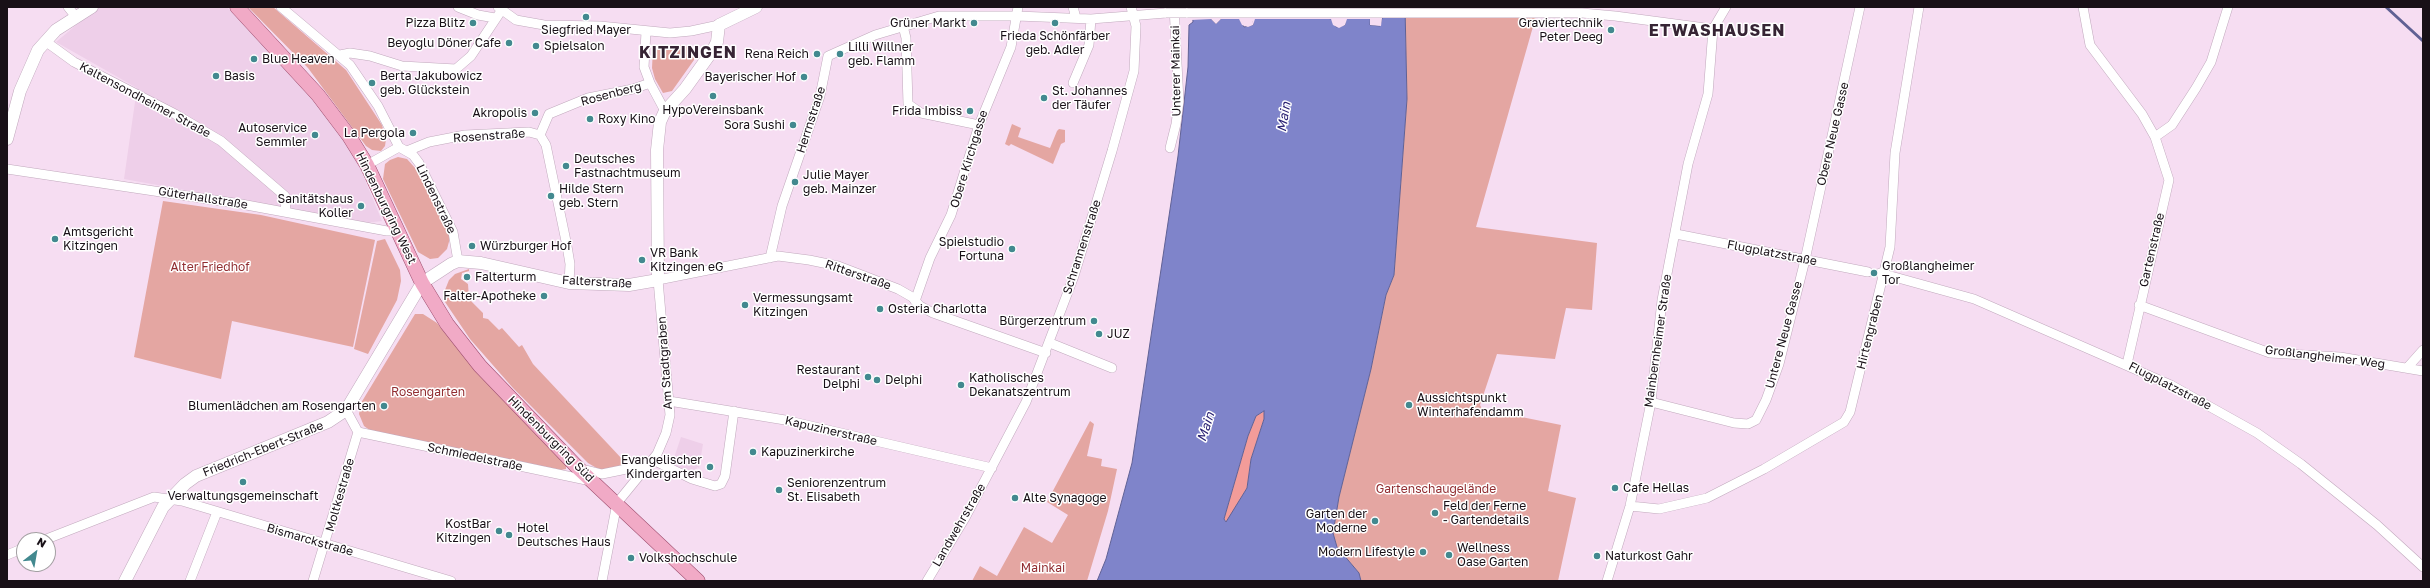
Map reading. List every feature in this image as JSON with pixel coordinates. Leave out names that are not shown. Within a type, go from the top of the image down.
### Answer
[{"type":"main road","name":"Hindenburgring West","points":[[237,7],[318,95],[367,165],[422,283]]},
{"type":"main road","name":"Hindenburgring Süd","points":[[422,283],[447,324],[480,366],[578,468],[617,503],[698,581]]},
{"type":"street","points":[[68,7],[76,17]]},
{"type":"street","points":[[7,139],[26,72],[45,41],[56,30],[92,7]]},
{"type":"street","name":"Lindenstraße","points":[[281,7],[340,55],[356,74],[378,106],[403,149],[420,163],[453,232],[458,261]]},
{"type":"street","points":[[458,7],[478,15],[495,18]]},
{"type":"street","points":[[340,55],[350,53],[370,56],[402,66],[456,69],[471,56],[499,9],[509,17],[526,22],[600,26],[646,32],[691,32],[719,25],[756,7]]},
{"type":"street","points":[[1073,7],[1076,18]]},
{"type":"street","points":[[978,125],[921,113],[908,104],[906,38],[903,26],[938,11],[1017,11],[1091,19],[1133,11],[1545,14],[1582,10],[1712,29],[1726,7]]},
{"type":"street","name":"Obere Neue Gasse","points":[[1805,260],[1860,7]]},
{"type":"street","name":"Hirtengraben","points":[[1630,506],[1659,509],[1707,498],[1764,469],[1844,422],[1850,412],[1882,274],[1890,247],[1896,153],[1919,7]]},
{"type":"street","name":"Gartenstraße","points":[[2083,7],[2090,45],[2142,114],[2155,137],[2169,180],[2139,305],[2127,364]]},
{"type":"street","points":[[2155,137],[2172,125],[2211,62],[2228,7]]},
{"type":"street","name":"Obere Kirchgasse","points":[[916,301],[930,258],[952,215],[978,125],[1010,47],[1017,11]]},
{"type":"street","name":"Schrannenstraße","points":[[992,468],[1026,402],[1046,354],[1074,276],[1120,123],[1136,56],[1136,26],[1133,11]]},
{"type":"street","name":"Unterer Mainkai","points":[[1170,148],[1176,124],[1179,102],[1171,12]]},
{"type":"street","points":[[1073,83],[1089,45],[1091,19]]},
{"type":"street","points":[[658,280],[657,150],[659,126],[665,111],[685,89],[713,50],[717,42],[719,25]]},
{"type":"street","name":"Herrnstraße","points":[[770,258],[778,209],[820,96],[828,56],[875,35],[903,26]]},
{"type":"street","name":"Mainbernheimer Straße","points":[[1607,581],[1630,506],[1651,402],[1662,300],[1676,234],[1688,164],[1708,94],[1712,29]]},
{"type":"street","points":[[646,32],[644,67],[650,83],[665,111]]},
{"type":"street","name":"Kaltensondheimer Straße","points":[[45,41],[74,62],[175,114],[221,141],[286,196],[286,212]]},
{"type":"street","name":"Rosenberg","points":[[540,135],[549,114],[588,98],[633,89],[650,83]]},
{"type":"street","name":"Rosenstraße","points":[[403,149],[429,142],[465,136],[529,132],[540,135],[546,145],[567,246],[570,264],[569,283]]},
{"type":"street","points":[[367,165],[403,149]]},
{"type":"street","name":"Güterhallstraße","points":[[7,169],[286,212],[374,229],[398,231]]},
{"type":"street","name":"Flugplatzstraße","points":[[1676,234],[1868,272]]},
{"type":"street","name":"Ritterstraße","points":[[658,280],[786,256],[838,266],[906,293],[933,314],[1046,354]]},
{"type":"street","name":"Untere Neue Gasse","points":[[1651,402],[1734,423],[1748,424],[1756,420],[1766,400],[1779,364],[1805,260]]},
{"type":"street","points":[[422,283],[458,261]]},
{"type":"street","name":"Falterstraße","points":[[458,261],[482,263],[569,283],[629,286],[658,280]]},
{"type":"street","name":"Flugplatzstraße","points":[[1882,274],[1974,299],[2127,364],[2171,385],[2270,442],[2301,464],[2377,525],[2423,567]]},
{"type":"street","name":"Am Stadtgraben","points":[[617,503],[650,462],[666,433],[670,414],[658,280]]},
{"type":"street","name":"Friedrich-Ebert-Straße","points":[[125,581],[163,507],[196,476],[328,422],[346,410],[422,283]]},
{"type":"street","name":"Großlangheimer Weg","points":[[2139,305],[2270,353],[2340,357],[2423,371]]},
{"type":"street","points":[[1050,343],[1112,368]]},
{"type":"street","points":[[2407,368],[2423,350]]},
{"type":"street","name":"Kapuzinerstraße","points":[[669,401],[785,420],[992,468]]},
{"type":"street","points":[[346,410],[358,432]]},
{"type":"street","points":[[578,468],[602,474],[633,469],[650,462],[714,486],[721,484],[725,476],[734,411]]},
{"type":"street","name":"Schmiedelstraße","points":[[358,432],[593,481]]},
{"type":"street","name":"Moltkestraße","points":[[313,581],[358,432]]},
{"type":"street","name":"Landwehrstraße","points":[[927,581],[992,468]]},
{"type":"street","points":[[56,535],[154,497],[170,499]]},
{"type":"street","name":"Bismarckstraße","points":[[170,499],[451,581]]},
{"type":"street","points":[[602,581],[617,503]]},
{"type":"street","points":[[190,581],[217,512]]},
{"type":"shaded area","points":[[79,7],[227,7],[310,95],[342,139],[360,168],[382,221],[366,223],[124,179],[137,88],[56,42],[88,15]]},
{"type":"shaded area","points":[[1265,411],[1264,419],[1251,459],[1247,488],[1227,522],[1224,519],[1248,436],[1256,416]]},
{"type":"shaded area","points":[[681,437],[703,444],[699,468],[697,467],[695,474],[672,464]]},
{"type":"green space","points":[[248,7],[273,7],[346,70],[382,125],[386,139],[385,146],[381,151],[372,150],[366,146],[308,68]]},
{"type":"green space","name":"Gartenschaugelände","points":[[1405,7],[1538,9],[1476,227],[1597,243],[1592,310],[1566,308],[1555,359],[1497,354],[1480,405],[1482,409],[1561,425],[1548,491],[1576,498],[1558,581],[1361,581],[1359,573],[1337,547],[1333,533],[1339,497],[1371,369],[1386,295],[1394,275],[1407,99]]},
{"type":"green space","points":[[685,45],[694,54],[694,60],[672,91],[663,93],[655,79],[652,68],[653,48],[656,46]]},
{"type":"green space","points":[[1012,124],[1021,128],[1018,137],[1050,148],[1057,131],[1059,129],[1065,130],[1065,142],[1061,144],[1053,164],[1011,144],[1009,146],[1005,144]]},
{"type":"green space","points":[[398,157],[407,159],[416,169],[449,233],[450,238],[447,249],[438,258],[430,259],[418,252],[383,179],[385,164]]},
{"type":"green space","name":"Alter Friedhof","points":[[163,201],[261,215],[375,240],[353,347],[232,321],[221,379],[134,357]]},
{"type":"green space","points":[[385,239],[400,270],[401,281],[397,300],[368,354],[354,349],[377,241]]},
{"type":"green space","points":[[469,269],[469,271],[462,273],[461,279],[468,284],[469,299],[483,313],[483,318],[488,319],[499,330],[502,328],[519,347],[522,345],[533,364],[623,460],[619,469],[600,470],[588,463],[513,388],[470,339],[445,302],[443,295],[449,280],[455,274]]},
{"type":"green space","name":"Rosengarten","points":[[415,314],[423,314],[437,323],[479,375],[566,464],[566,469],[561,470],[371,431],[364,426],[359,414],[361,403]]},
{"type":"green space","name":"Mainkai","points":[[1090,421],[1094,424],[1087,456],[1102,459],[1101,466],[1117,469],[1108,511],[1087,581],[972,581],[980,566],[997,576],[1024,527],[1052,543],[1068,515],[1047,502]]},
{"type":"water","name":"Main","points":[[1192,7],[1211,7],[1211,19],[1216,24],[1221,19],[1220,7],[1240,7],[1240,19],[1244,27],[1253,25],[1255,7],[1332,19],[1336,27],[1345,25],[1346,7],[1371,7],[1370,25],[1380,26],[1382,18],[1405,7],[1407,99],[1394,275],[1386,295],[1371,369],[1339,497],[1333,533],[1337,547],[1359,573],[1361,581],[1097,581],[1106,559],[1132,463],[1178,156],[1188,67],[1189,25],[1193,22]],"holes":[[[1264,411],[1264,419],[1251,459],[1247,488],[1226,522],[1224,519],[1248,436],[1256,416]]]},
{"type":"pier","points":[[1218,7],[1242,7],[1242,21],[1248,25],[1253,22],[1253,7],[1334,7],[1334,21],[1339,25],[1344,21],[1344,7],[1373,7],[1372,24],[1379,24],[1380,7],[1407,7],[1407,18],[1382,18],[1381,26],[1370,25],[1370,19],[1347,19],[1345,25],[1339,28],[1333,25],[1331,19],[1255,19],[1253,25],[1248,27],[1242,25],[1239,19],[1221,19],[1216,24],[1211,19],[1191,20],[1190,8],[1213,8],[1214,20],[1217,21]]},
{"type":"waterway","points":[[2386,7],[2423,41]]},
{"type":"place","name":"Siegfried Mayer","points":[[586,17]]},
{"type":"place","name":"Pizza Blitz","points":[[473,23]]},
{"type":"place","name":"Grüner Markt","points":[[974,23]]},
{"type":"place","name":"Frieda Schönfärber geb. Adler","points":[[1055,23]]},
{"type":"place","name":"Graviertechnik Peter Deeg","points":[[1611,30]]},
{"type":"place","name":"Beyoglu Döner Cafe","points":[[509,43]]},
{"type":"place","name":"Spielsalon","points":[[536,46]]},
{"type":"place","name":"Rena Reich","points":[[817,54]]},
{"type":"place","name":"Lilli Willner geb. Flamm","points":[[840,54]]},
{"type":"place","name":"Blue Heaven","points":[[254,59]]},
{"type":"place","name":"Basis","points":[[216,76]]},
{"type":"place","name":"Bayerischer Hof","points":[[804,77]]},
{"type":"place","name":"Berta Jakubowicz geb. Glückstein","points":[[372,83]]},
{"type":"place","name":"HypoVereinsbank","points":[[713,96]]},
{"type":"place","name":"St. Johannes der Täufer","points":[[1044,98]]},
{"type":"place","name":"Frida Imbiss","points":[[970,111]]},
{"type":"place","name":"Akropolis","points":[[535,113]]},
{"type":"place","name":"Roxy Kino","points":[[590,119]]},
{"type":"place","name":"Sora Sushi","points":[[793,125]]},
{"type":"place","name":"La Pergola","points":[[413,133]]},
{"type":"place","name":"Autoservice Semmler","points":[[315,135]]},
{"type":"place","name":"Deutsches Fastnachtmuseum","points":[[566,166]]},
{"type":"place","name":"Julie Mayer geb. Mainzer","points":[[795,182]]},
{"type":"place","name":"Hilde Stern geb. Stern","points":[[551,196]]},
{"type":"place","name":"Sanitätshaus Koller","points":[[361,206]]},
{"type":"place","name":"Amtsgericht Kitzingen","points":[[55,239]]},
{"type":"place","name":"Würzburger Hof","points":[[472,246]]},
{"type":"place","name":"Spielstudio Fortuna","points":[[1012,249]]},
{"type":"place","name":"VR Bank Kitzingen eG","points":[[642,260]]},
{"type":"place","name":"Großlangheimer Tor","points":[[1874,273]]},
{"type":"place","name":"Falterturm","points":[[467,277]]},
{"type":"place","name":"Falter-Apotheke","points":[[544,296]]},
{"type":"place","name":"Vermessungsamt Kitzingen","points":[[745,305]]},
{"type":"place","name":"Osteria Charlotta","points":[[880,309]]},
{"type":"place","name":"Bürgerzentrum","points":[[1094,321]]},
{"type":"place","name":"JUZ","points":[[1099,334]]},
{"type":"place","name":"Restaurant Delphi","points":[[868,377]]},
{"type":"place","name":"Delphi","points":[[877,380]]},
{"type":"place","name":"Katholisches Dekanatszentrum","points":[[961,385]]},
{"type":"place","name":"Aussichtspunkt Winterhafendamm","points":[[1409,405]]},
{"type":"place","name":"Blumenlädchen am Rosengarten","points":[[384,406]]},
{"type":"place","name":"Kapuzinerkirche","points":[[753,452]]},
{"type":"place","name":"Evangelischer Kindergarten","points":[[710,467]]},
{"type":"place","name":"Verwaltungsgemeinschaft","points":[[243,482]]},
{"type":"place","name":"Cafe Hellas","points":[[1615,488]]},
{"type":"place","name":"Seniorenzentrum St. Elisabeth","points":[[779,490]]},
{"type":"place","name":"Alte Synagoge","points":[[1015,498]]},
{"type":"place","name":"Feld der Ferne - Gartendetails","points":[[1435,513]]},
{"type":"place","name":"Garten der Moderne","points":[[1375,521]]},
{"type":"place","name":"KostBar Kitzingen","points":[[499,531]]},
{"type":"place","name":"Hotel Deutsches Haus","points":[[509,535]]},
{"type":"place","name":"Modern Lifestyle","points":[[1423,552]]},
{"type":"place","name":"Wellness Oase Garten","points":[[1449,555]]},
{"type":"place","name":"Naturkost Gahr","points":[[1597,556]]},
{"type":"place","name":"Volkshochschule","points":[[631,558]]},
{"type":"district","name":"ETWASHAUSEN","points":[[1717,31]]},
{"type":"district","name":"KITZINGEN","points":[[688,53]]}]
